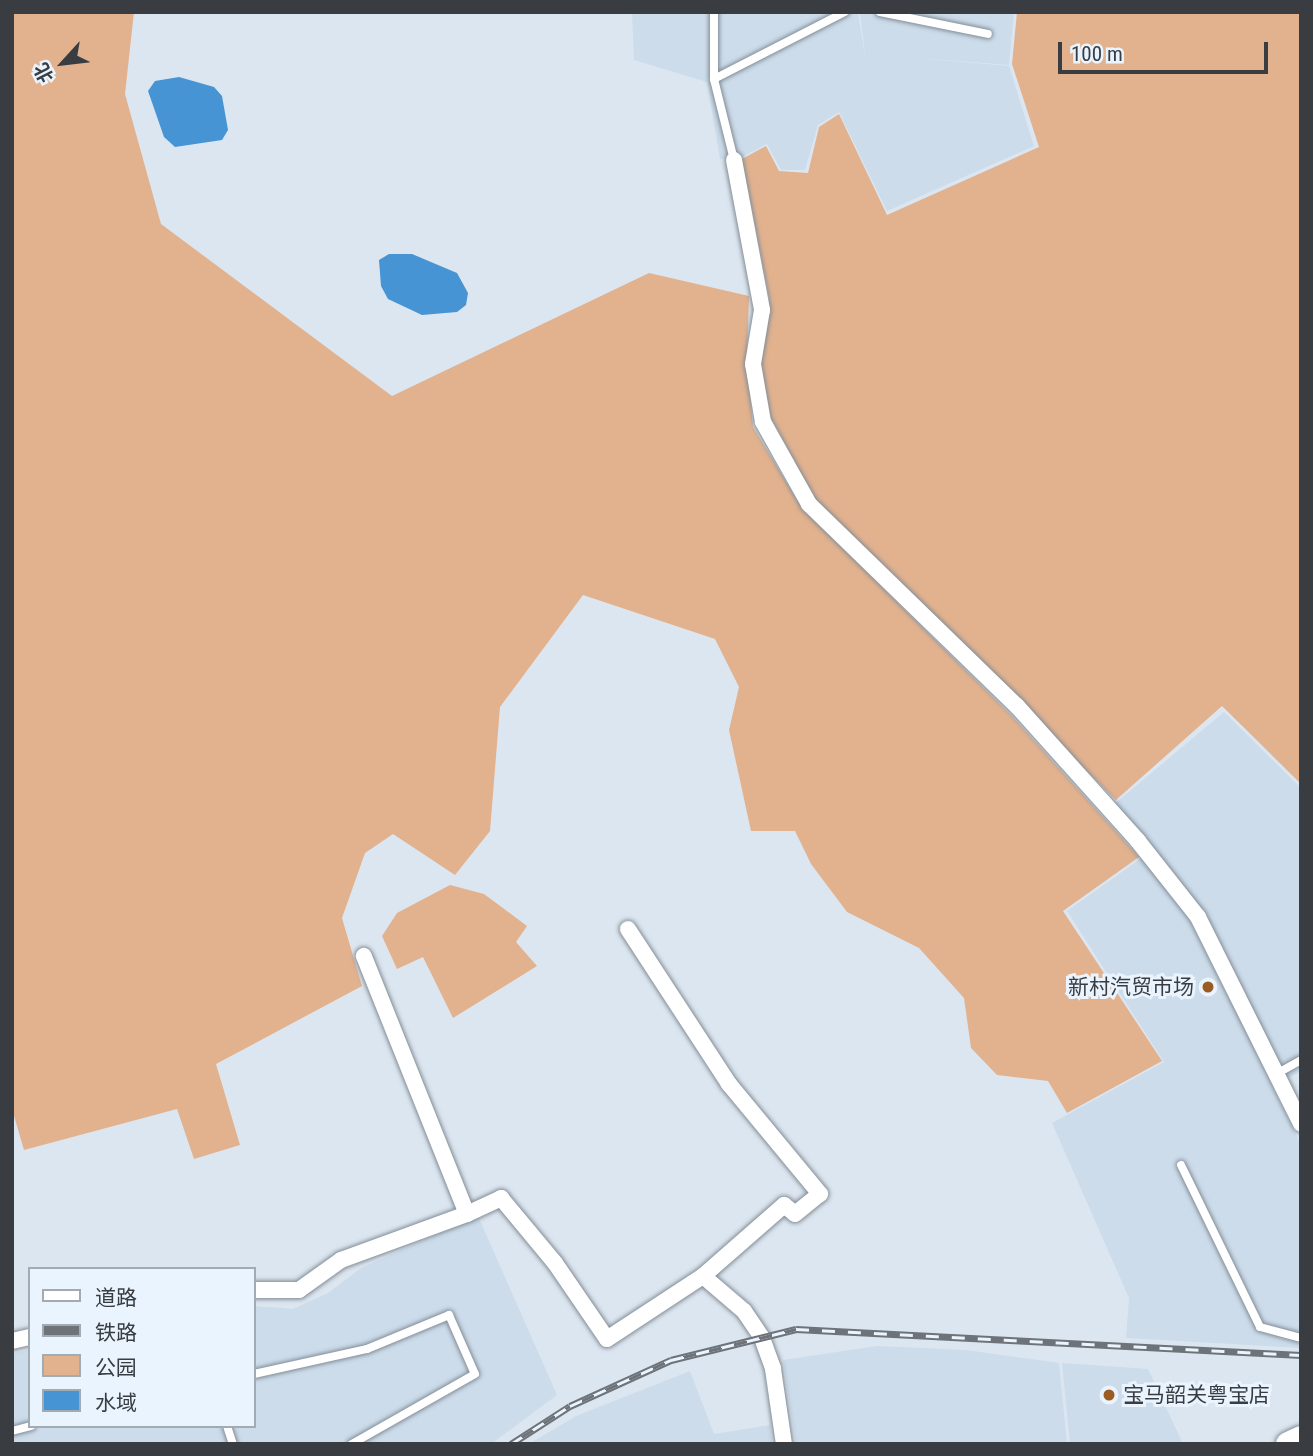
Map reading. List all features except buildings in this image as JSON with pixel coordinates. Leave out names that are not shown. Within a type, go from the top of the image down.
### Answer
[{"type":"main road","points":[[1288,1444],[1301,1438]]},
{"type":"street","points":[[734,160],[762,310],[753,364],[763,422],[809,504],[1017,706],[1138,841],[1198,917],[1301,1124]]},
{"type":"street","points":[[256,1290],[299,1290],[341,1260],[467,1214],[501,1198],[555,1263],[607,1339],[703,1276],[784,1205],[795,1214],[820,1194],[729,1084],[628,929]]},
{"type":"street","points":[[364,956],[467,1214]]},
{"type":"street","points":[[703,1276],[744,1311],[762,1338],[773,1369],[784,1444]]},
{"type":"lane","points":[[713,12],[715,79],[734,160]]},
{"type":"lane","points":[[715,79],[845,12]]},
{"type":"lane","points":[[880,12],[988,34]]},
{"type":"lane","points":[[1276,1074],[1301,1060]]},
{"type":"lane","points":[[1181,1165],[1260,1327],[1301,1338]]},
{"type":"lane","points":[[256,1374],[367,1349],[449,1315],[475,1374],[352,1444]]},
{"type":"shaded area","points":[[632,12],[858,12],[866,63],[860,12],[1014,12],[1009,65],[907,57],[1009,66],[1034,146],[887,211],[839,112],[818,125],[805,170],[781,170],[767,144],[742,157],[720,159],[707,82],[634,60]]},
{"type":"shaded area","name":"新村汽贸市场","points":[[1224,712],[1301,788],[1301,1071],[1273,1087],[1301,1145],[1301,1348],[1126,1338],[1129,1298],[1052,1123],[1164,1062],[1067,911],[1143,857],[1106,811]]},
{"type":"shaded area","points":[[478,1216],[557,1395],[491,1444],[12,1444],[12,1354],[28,1350],[28,1428],[256,1428],[256,1306],[293,1309],[328,1293],[361,1268]]},
{"type":"shaded area","points":[[877,1346],[966,1350],[1059,1363],[1067,1444],[796,1444],[783,1360]]},
{"type":"shaded area","name":"宝马韶关粤宝店","points":[[1062,1363],[1148,1369],[1183,1444],[1070,1444]]},
{"type":"shaded area","points":[[690,1371],[714,1434],[770,1425],[772,1444],[529,1444],[576,1416]]},
{"type":"green space","points":[[12,12],[134,12],[125,94],[161,224],[392,396],[649,273],[749,296],[747,360],[753,427],[802,508],[1011,715],[1139,857],[1063,911],[1162,1061],[1067,1113],[1048,1081],[997,1075],[971,1048],[964,998],[919,948],[847,912],[811,864],[795,831],[751,831],[729,730],[739,687],[715,639],[583,595],[500,707],[490,831],[455,875],[393,834],[365,853],[342,918],[362,986],[216,1064],[240,1145],[194,1159],[177,1109],[24,1150],[12,1109]]},
{"type":"green space","points":[[1017,12],[1301,12],[1301,784],[1222,706],[1116,800],[815,501],[771,418],[759,361],[769,298],[742,159],[766,146],[779,171],[808,173],[819,127],[839,114],[887,215],[1039,147],[1012,64]]},
{"type":"green space","points":[[450,885],[484,894],[527,926],[516,942],[537,966],[453,1018],[423,957],[397,969],[382,936],[397,913]]},
{"type":"water","points":[[179,77],[214,87],[222,96],[228,130],[222,140],[175,147],[164,137],[148,91],[155,81]]},
{"type":"water","points":[[389,254],[412,254],[457,273],[468,293],[466,305],[457,312],[422,315],[388,299],[381,286],[379,260]]},
{"type":"railway","points":[[511,1444],[570,1406],[671,1360],[796,1329],[1301,1355]]},
{"type":"place","name":"新村汽贸市场","points":[[1208,987]]},
{"type":"place","name":"宝马韶关粤宝店","points":[[1109,1395]]}]
